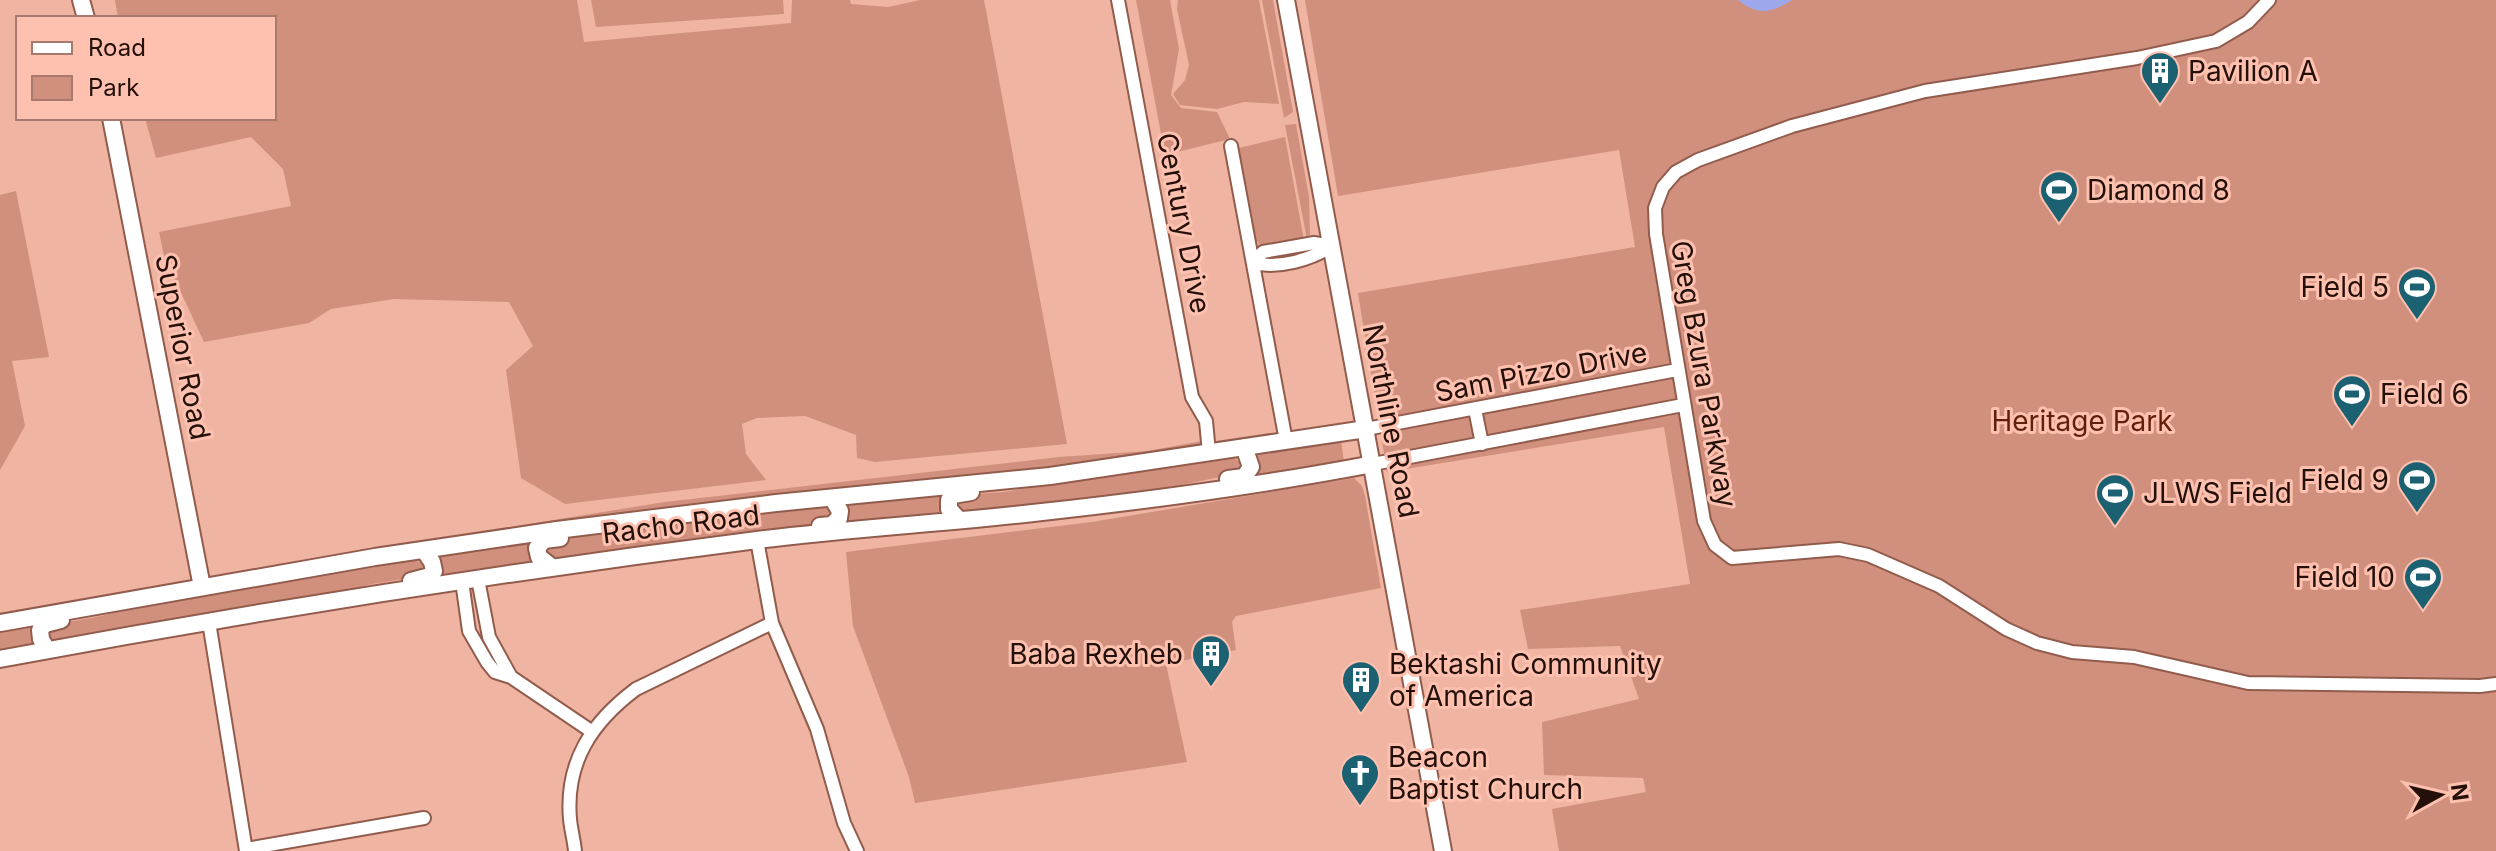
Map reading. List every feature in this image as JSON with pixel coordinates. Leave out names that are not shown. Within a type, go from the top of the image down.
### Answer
[{"type":"street","name":"Century Drive","points":[[1118,0],[1192,397],[1206,421],[1209,453]]},
{"type":"street","name":"Northline Road","points":[[1286,0],[1443,851]]},
{"type":"street","name":"Greg Bzura Parkway","points":[[2269,0],[2248,22],[2216,41],[2137,58],[1925,91],[1792,126],[1676,172],[1663,187],[1655,208],[1655,221],[1704,521],[1715,545],[1732,558],[1771,557],[1827,549],[1868,555],[1939,586],[2006,629],[2037,643],[2072,652],[2134,657],[2248,683],[2496,684]]},
{"type":"street","name":"Superior Road","points":[[111,120],[202,587]]},
{"type":"street","points":[[1231,146],[1286,441]]},
{"type":"street","points":[[1253,263],[1263,252],[1314,243],[1332,246]]},
{"type":"street","name":"Sam Pizzo Drive","points":[[1366,429],[1677,370]]},
{"type":"street","points":[[1373,464],[1683,405]]},
{"type":"street","points":[[1475,409],[1482,444]]},
{"type":"street","name":"Racho Road","points":[[0,623],[424,550],[652,517],[1050,476],[1366,429]]},
{"type":"street","points":[[1133,500],[1189,485],[1244,477],[1251,467],[1244,447]]},
{"type":"street","name":"Racho Road","points":[[0,659],[552,567],[757,540],[1133,500],[1373,464]]},
{"type":"street","points":[[959,520],[949,509],[949,500],[953,495],[1007,489],[1050,476]]},
{"type":"street","points":[[728,544],[784,529],[832,525],[839,518],[840,511],[832,498]]},
{"type":"street","points":[[552,567],[539,557],[537,548],[544,540],[600,532],[652,517]]},
{"type":"street","points":[[757,540],[772,623],[817,729],[844,823],[857,851]]},
{"type":"street","points":[[329,603],[379,586],[430,576],[434,571],[432,562],[424,550]]},
{"type":"street","points":[[470,580],[465,612],[475,645],[495,672],[511,677],[591,731]]},
{"type":"street","points":[[470,580],[489,637],[511,677]]},
{"type":"street","points":[[47,650],[40,634],[45,624],[99,613],[159,594]]},
{"type":"street","points":[[209,622],[246,850],[424,818]]},
{"type":"street","points":[[575,851],[570,820],[571,786],[591,731],[636,689],[772,623]]},
{"type":"street","points":[[475,645],[489,637]]},
{"type":"green space","points":[[115,0],[577,0],[584,42],[791,23],[792,0],[850,0],[851,4],[888,7],[920,0],[984,0],[1067,444],[875,462],[857,458],[856,435],[805,416],[757,418],[742,424],[746,454],[766,480],[565,504],[521,478],[506,370],[533,346],[509,302],[394,299],[331,309],[309,323],[204,342],[164,256],[159,232],[291,206],[283,169],[251,137],[156,158],[146,120],[276,120],[276,16],[118,16]]},
{"type":"green space","points":[[591,0],[783,0],[784,14],[596,27]]},
{"type":"green space","points":[[1136,0],[1170,0],[1179,49],[1171,95],[1181,108],[1217,112],[1230,139],[1165,155]]},
{"type":"green space","points":[[1178,0],[1259,0],[1279,104],[1244,102],[1217,109],[1180,105],[1173,94],[1185,80],[1189,65],[1177,9]]},
{"type":"green space","points":[[1262,0],[1273,0],[1293,112],[1284,118]]},
{"type":"green space","name":"Heritage Park","points":[[1305,0],[2496,0],[2496,851],[1559,851],[1552,809],[1646,792],[1643,778],[1544,775],[1542,722],[1639,699],[1620,646],[1528,649],[1520,610],[1690,584],[1664,427],[1387,472],[1358,293],[1635,247],[1619,150],[1338,196]]},
{"type":"green space","points":[[1296,124],[1309,197],[1310,234],[1307,239],[1285,125]]},
{"type":"green space","points":[[1285,137],[1304,240],[1261,246],[1256,240],[1239,148]]},
{"type":"green space","points":[[16,191],[49,357],[12,361],[25,426],[0,470],[0,195]]},
{"type":"green space","points":[[1341,440],[1344,462],[1254,475],[1255,453]]},
{"type":"green space","points":[[1202,441],[1200,446],[1119,461],[423,541],[665,502],[1059,457],[1147,451]]},
{"type":"green space","points":[[1225,457],[1235,458],[1240,463],[1238,470],[1230,475],[1133,495],[964,512],[957,508],[957,503],[976,495]]},
{"type":"green space","points":[[1354,478],[1362,486],[1365,496],[1381,588],[1236,616],[1232,622],[1236,650],[1166,664],[1187,762],[915,803],[909,777],[853,626],[846,552],[1092,522]]},
{"type":"green space","points":[[941,493],[942,515],[844,524],[844,503]]},
{"type":"green space","points":[[823,506],[830,510],[830,514],[821,523],[560,559],[551,558],[546,552],[554,541],[652,523]]},
{"type":"green space","points":[[532,540],[531,563],[439,575],[437,556]]},
{"type":"green space","points":[[409,559],[423,563],[422,570],[415,577],[372,584],[315,599],[63,641],[52,639],[49,633],[57,624],[160,601]]},
{"type":"green space","points":[[34,624],[35,645],[0,652],[0,630]]},
{"type":"water","points":[[1738,0],[1792,0],[1765,11],[1752,9]]},
{"type":"place","name":"Pavilion A","points":[[2160,105]]},
{"type":"place","name":"Diamond 8","points":[[2059,224]]},
{"type":"place","name":"Field 5","points":[[2417,321]]},
{"type":"place","name":"Field 6","points":[[2352,428]]},
{"type":"place","name":"Field 9","points":[[2417,514]]},
{"type":"place","name":"JLWS Field","points":[[2115,527]]},
{"type":"place","name":"Field 10","points":[[2423,611]]},
{"type":"place","name":"Baba Rexheb","points":[[1211,688]]},
{"type":"place","name":"Bektashi Community of America","points":[[1361,714]]},
{"type":"place","name":"Beacon Baptist Church","points":[[1360,807]]}]
